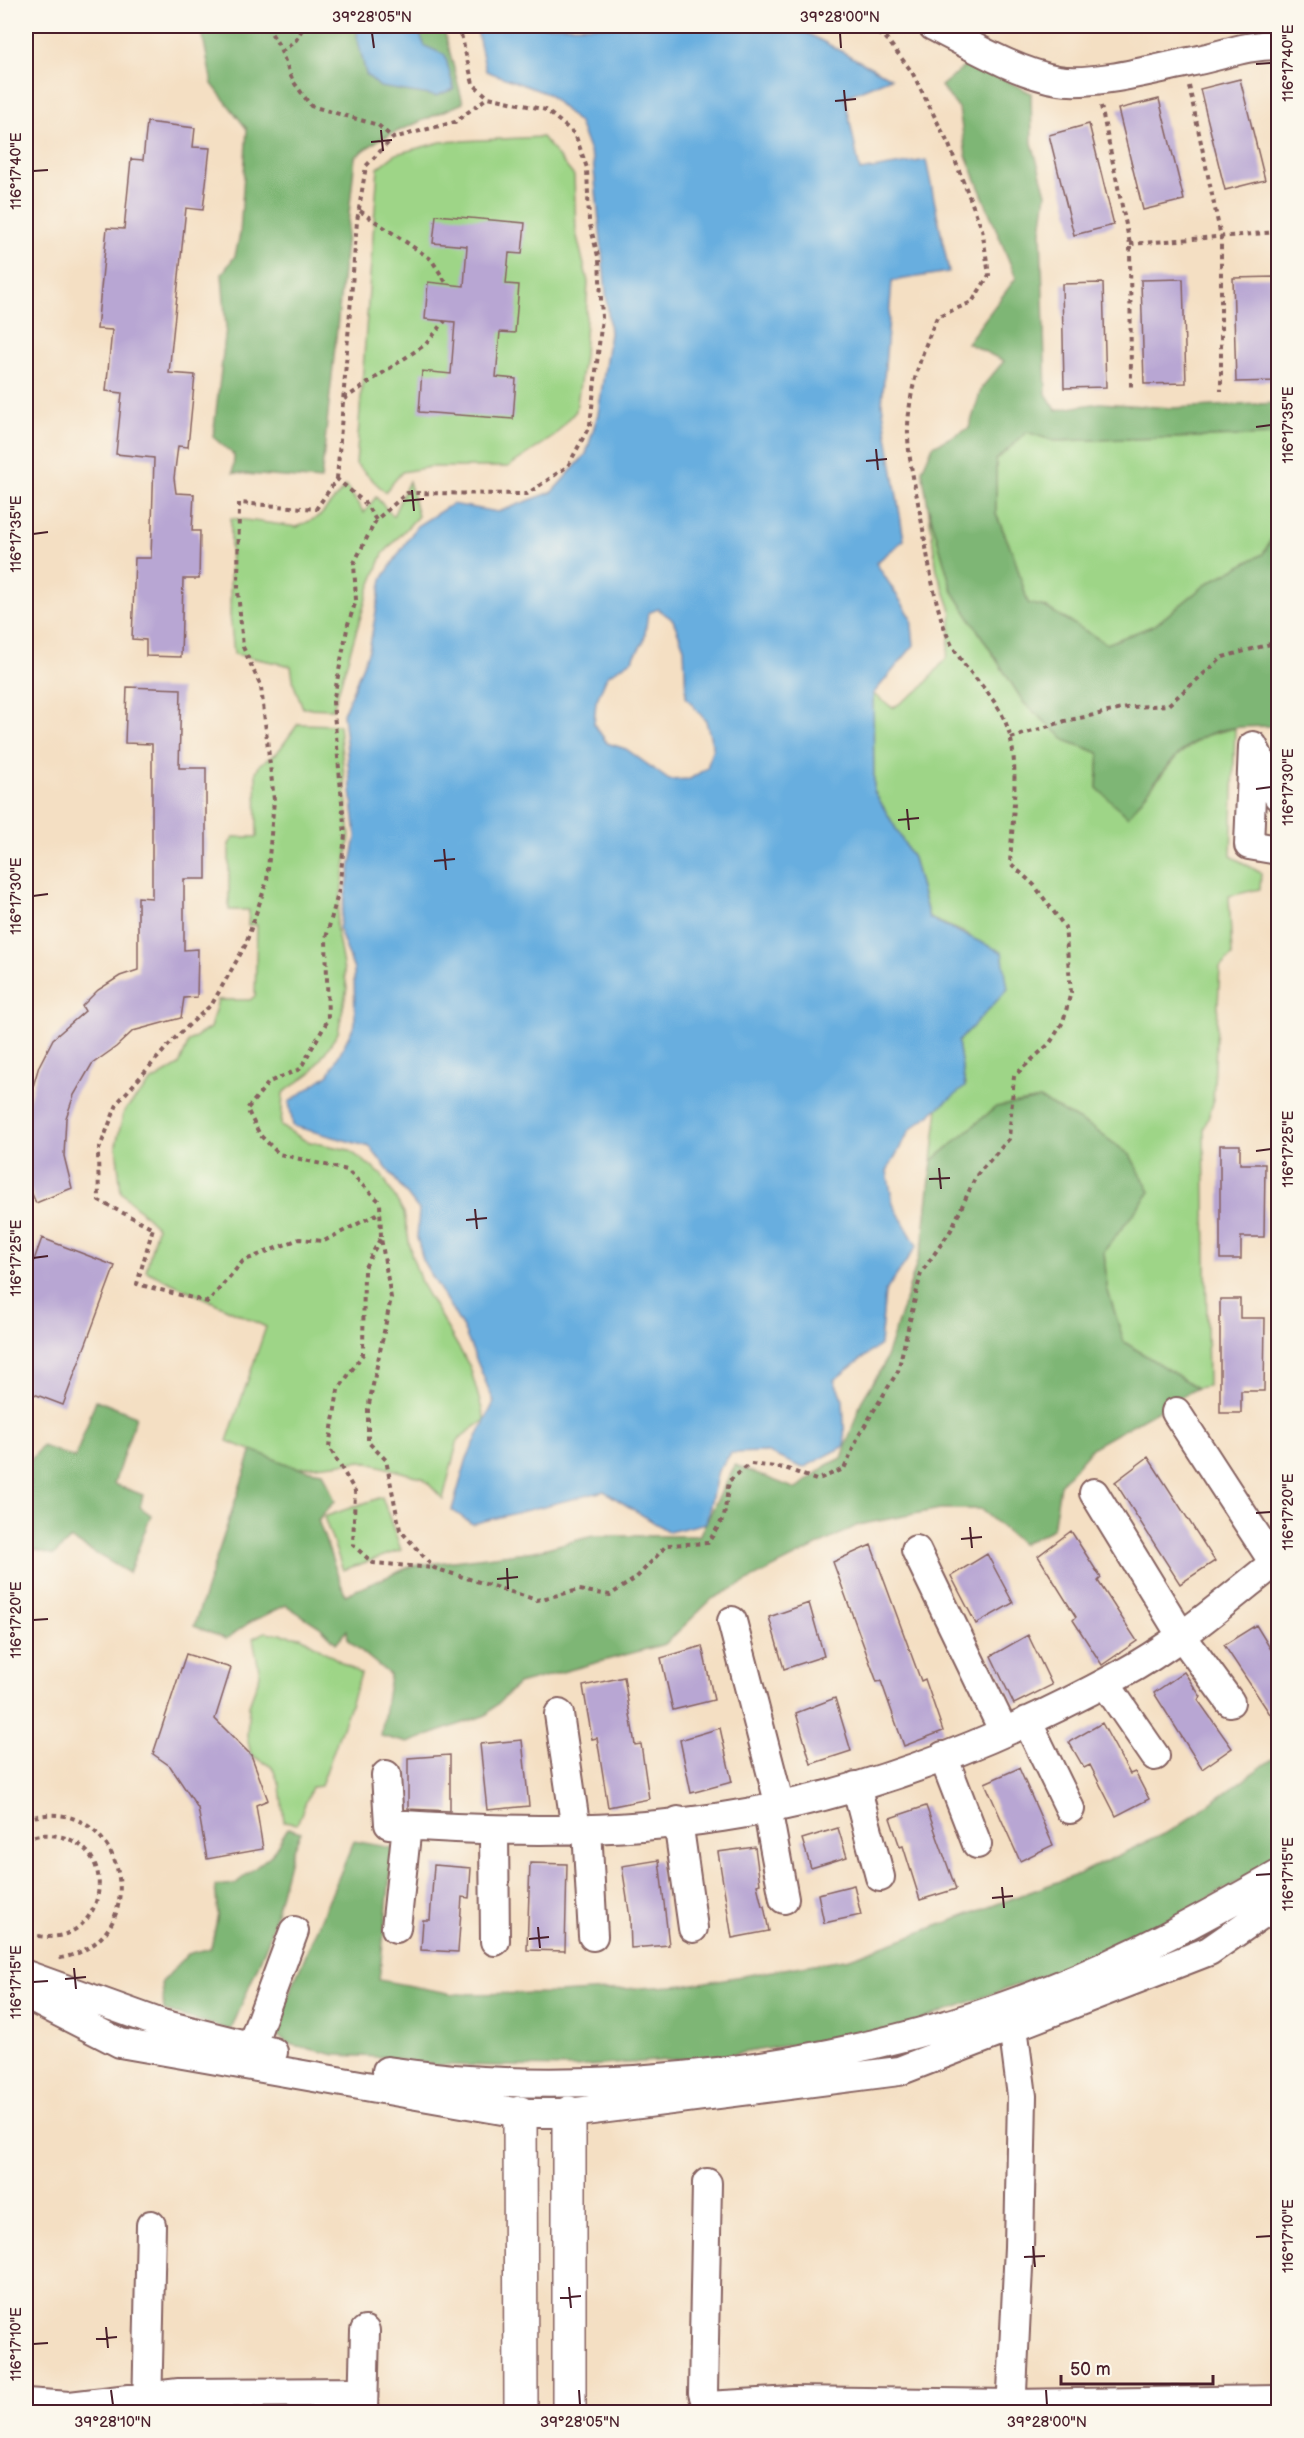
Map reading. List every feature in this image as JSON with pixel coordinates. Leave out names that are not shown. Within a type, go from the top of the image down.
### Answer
[{"type":"main road","points":[[520,2113],[521,2412]]},
{"type":"main road","points":[[569,2113],[569,2412]]},
{"type":"street","points":[[936,26],[988,56],[1059,80],[1086,81],[1192,62],[1252,45],[1278,45]]},
{"type":"street","points":[[1278,796],[1253,746],[1249,845],[1278,850]]},
{"type":"street","points":[[386,1775],[389,1824],[494,1831],[581,1829],[721,1817],[773,1807],[856,1786],[943,1756],[1015,1726],[1105,1683],[1181,1635],[1276,1566],[1176,1412]]},
{"type":"street","points":[[1094,1493],[1181,1635],[1230,1702]]},
{"type":"street","points":[[916,1550],[1015,1726],[1070,1809]]},
{"type":"street","points":[[732,1621],[773,1807],[784,1899]]},
{"type":"street","points":[[1105,1683],[1155,1756]]},
{"type":"street","points":[[559,1714],[581,1829],[593,1936]]},
{"type":"street","points":[[943,1756],[977,1844]]},
{"type":"street","points":[[856,1786],[880,1877]]},
{"type":"street","points":[[678,1821],[693,1928]]},
{"type":"street","points":[[396,1928],[406,1825]]},
{"type":"street","points":[[494,1831],[495,1941]]},
{"type":"street","points":[[37,1967],[162,2024],[288,2056],[416,2075],[545,2082],[675,2077],[803,2060],[929,2030],[1052,1989],[1171,1936],[1278,1875]]},
{"type":"street","points":[[26,1995],[120,2043],[520,2113],[569,2113],[899,2071],[1209,1951],[1278,1904]]},
{"type":"street","points":[[251,2047],[294,1931]]},
{"type":"street","points":[[1011,2408],[1019,2247],[1022,2096],[1012,2027]]},
{"type":"street","points":[[707,2184],[704,2393],[706,2409],[792,2401],[1011,2408],[1278,2400]]},
{"type":"street","points":[[147,2406],[151,2225]]},
{"type":"street","points":[[26,2403],[70,2406],[147,2406],[179,2393],[363,2402],[365,2331]]},
{"type":"path","points":[[267,26],[293,81],[311,106],[378,125],[393,138]]},
{"type":"path","points":[[281,52],[296,40],[304,26]]},
{"type":"path","points":[[434,1568],[400,1530],[386,1460],[368,1442],[368,1409],[391,1298],[381,1238],[380,1202],[348,1170],[279,1154],[260,1135],[247,1109],[269,1082],[300,1069],[328,1020],[326,938],[339,890],[345,835],[333,702],[348,624],[356,601],[354,563],[376,520],[407,493],[527,494],[568,466],[590,425],[602,318],[599,260],[589,221],[586,168],[575,134],[546,110],[488,97],[473,84],[459,26]]},
{"type":"path","points":[[381,1238],[364,1269],[363,1354],[338,1390],[329,1447],[355,1491],[353,1545],[374,1563],[434,1568],[537,1600],[579,1590],[610,1595],[636,1578],[667,1545],[708,1543],[724,1517],[729,1480],[750,1464],[785,1468],[816,1480],[844,1469],[860,1435],[898,1371],[921,1273],[951,1230],[976,1176],[1009,1139],[1014,1076],[1050,1042],[1063,1022],[1071,992],[1065,927],[1034,885],[1010,864],[1014,800],[1011,738],[1001,707],[974,677],[948,637],[926,553],[908,456],[909,413],[919,361],[937,317],[972,302],[989,274],[982,229],[949,145],[912,72],[886,38],[862,26]]},
{"type":"path","points":[[1188,86],[1221,237],[1221,391]]},
{"type":"path","points":[[381,1212],[324,1241],[299,1239],[243,1261],[208,1302],[137,1284],[153,1228],[99,1201],[98,1152],[118,1102],[176,1037],[212,1004],[244,946],[267,880],[274,800],[261,687],[243,647],[238,591],[239,503],[316,509],[337,479],[359,210],[366,166],[393,138],[455,122],[488,97]]},
{"type":"path","points":[[1101,106],[1130,244],[1131,387]]},
{"type":"path","points":[[359,210],[431,259],[447,284]]},
{"type":"path","points":[[1130,244],[1278,232]]},
{"type":"path","points":[[343,400],[426,344],[445,321]]},
{"type":"path","points":[[337,479],[365,503],[376,520]]},
{"type":"path","points":[[1011,738],[1065,721],[1131,707],[1168,705],[1223,657],[1278,642]]},
{"type":"path","points":[[26,1819],[47,1814],[67,1817],[86,1825],[101,1837],[113,1853],[120,1873],[121,1895],[116,1916],[105,1934],[89,1948],[37,1967]]},
{"type":"path","points":[[26,1840],[47,1834],[65,1837],[81,1845],[92,1859],[99,1876],[99,1894],[94,1910],[85,1923],[72,1933],[48,1938],[26,1933]]},
{"type":"green space","points":[[201,26],[443,26],[463,103],[380,139],[355,157],[321,480],[233,473],[234,455],[213,437],[226,328],[222,274],[235,256],[240,234],[247,129],[212,84]]},
{"type":"green space","points":[[970,62],[1031,93],[1032,143],[1046,194],[1041,231],[1046,394],[1056,410],[1100,403],[1172,408],[1278,403],[1278,435],[1054,441],[1027,432],[996,460],[996,514],[1014,556],[1028,603],[1045,607],[1107,644],[1155,625],[1208,583],[1263,554],[1278,527],[1278,726],[1222,730],[1213,732],[1193,743],[1162,772],[1128,817],[1097,788],[1099,753],[1067,741],[1024,703],[952,590],[928,506],[922,470],[933,446],[969,428],[982,387],[1004,361],[967,343],[1016,278],[966,155],[959,109],[941,86]]},
{"type":"green space","points":[[542,137],[574,176],[576,232],[588,282],[584,355],[576,411],[553,437],[508,467],[430,467],[402,472],[385,492],[356,464],[378,168],[396,154],[441,142]]},
{"type":"green space","points":[[1027,432],[1054,441],[1278,435],[1278,527],[1263,554],[1208,583],[1155,625],[1107,644],[1045,607],[1028,604],[1014,556],[996,514],[996,460]]},
{"type":"green space","points":[[409,481],[418,516],[383,554],[369,589],[333,709],[303,708],[294,685],[291,666],[234,654],[230,616],[231,518],[297,527],[320,516],[346,486],[364,513],[376,497],[393,516]]},
{"type":"green space","points":[[928,506],[952,590],[1024,703],[1067,741],[1099,753],[1097,788],[1128,816],[1177,756],[1204,736],[1235,728],[1231,856],[1261,873],[1260,889],[1229,896],[1232,956],[1220,967],[1213,1103],[1204,1129],[1208,1386],[1197,1388],[1124,1342],[1107,1288],[1104,1251],[1150,1192],[1130,1155],[1091,1127],[1040,1099],[996,1107],[932,1161],[938,1108],[965,1086],[958,1042],[1008,988],[968,934],[929,918],[913,858],[874,791],[873,694],[893,708],[922,688],[947,657],[952,613],[937,571]]},
{"type":"green space","points":[[298,724],[339,725],[350,837],[336,926],[347,988],[338,1033],[312,1072],[283,1093],[281,1126],[306,1141],[349,1150],[382,1175],[404,1213],[411,1253],[422,1285],[470,1367],[485,1420],[458,1439],[443,1499],[423,1478],[362,1461],[297,1468],[227,1441],[266,1327],[146,1271],[157,1227],[121,1192],[116,1145],[124,1111],[152,1081],[179,1065],[189,1041],[210,1028],[218,1000],[250,1000],[255,996],[257,925],[248,925],[249,910],[229,910],[229,844],[234,837],[257,837],[256,772],[260,764],[277,753]]},
{"type":"green space","points":[[1040,1099],[1091,1127],[1130,1155],[1150,1192],[1104,1251],[1107,1288],[1124,1342],[1197,1388],[1093,1447],[1060,1485],[1053,1529],[1022,1544],[980,1509],[940,1509],[858,1525],[712,1599],[665,1644],[518,1684],[486,1715],[407,1743],[381,1736],[390,1675],[348,1640],[347,1630],[336,1643],[320,1627],[286,1605],[249,1623],[226,1639],[194,1626],[252,1450],[297,1468],[323,1472],[335,1501],[318,1520],[345,1595],[412,1566],[535,1551],[593,1536],[699,1536],[735,1465],[796,1489],[827,1465],[842,1458],[861,1402],[883,1366],[923,1242],[932,1161],[996,1107]]},
{"type":"green space","points":[[96,1400],[136,1416],[114,1484],[143,1495],[140,1507],[151,1515],[129,1573],[71,1539],[54,1555],[35,1550],[26,1554],[26,1466],[42,1446],[75,1458]]},
{"type":"green space","points":[[382,1497],[401,1550],[343,1570],[324,1517]]},
{"type":"green space","points":[[265,1632],[301,1637],[361,1674],[321,1786],[312,1787],[297,1824],[284,1822],[280,1786],[272,1767],[251,1755],[247,1736],[249,1705],[260,1675],[253,1638]]},
{"type":"green space","points":[[1278,1755],[1278,1860],[1114,1950],[898,2028],[722,2056],[575,2067],[435,2065],[381,2057],[335,2055],[289,2044],[273,2032],[354,1841],[393,1848],[379,1980],[454,1994],[559,1993],[688,1985],[850,1958],[1079,1874],[1174,1829]]},
{"type":"green space","points":[[288,1828],[301,1832],[291,1854],[269,1939],[231,2030],[164,2011],[162,1982],[188,1954],[211,1948],[218,1914],[215,1886],[235,1884],[271,1855]]},
{"type":"water","points":[[358,26],[416,26],[425,46],[445,55],[454,89],[436,96],[380,87],[366,74],[357,37]]},
{"type":"water","points":[[476,26],[794,26],[891,78],[845,97],[860,171],[926,160],[949,272],[892,281],[882,404],[904,540],[876,563],[911,617],[914,645],[873,694],[874,791],[913,858],[929,918],[1002,952],[1008,989],[958,1042],[965,1087],[910,1130],[887,1171],[893,1204],[917,1246],[885,1292],[880,1345],[834,1380],[843,1400],[845,1446],[803,1468],[766,1452],[731,1453],[718,1471],[706,1523],[669,1532],[604,1491],[472,1524],[452,1510],[467,1458],[494,1402],[463,1328],[424,1263],[417,1238],[419,1210],[370,1147],[293,1126],[289,1102],[329,1074],[355,1024],[354,970],[339,929],[356,837],[343,714],[369,650],[382,579],[417,526],[452,504],[498,512],[552,492],[586,454],[598,414],[610,333],[593,160],[579,123],[548,94],[486,71]],"holes":[[[658,609],[673,620],[684,648],[686,697],[706,721],[713,748],[707,768],[690,779],[669,780],[626,749],[607,743],[594,724],[596,702],[607,676],[632,660],[644,641],[648,613]]]},
{"type":"building","points":[[1240,79],[1265,180],[1225,190],[1200,89]]},
{"type":"building","points":[[1159,99],[1184,200],[1143,210],[1118,109]]},
{"type":"building","points":[[147,122],[195,128],[193,147],[210,148],[203,210],[186,208],[169,373],[195,375],[188,447],[178,446],[174,478],[176,493],[194,494],[192,531],[200,531],[199,579],[183,579],[181,657],[146,656],[146,640],[132,639],[135,558],[151,558],[154,458],[116,454],[122,393],[106,391],[112,330],[97,329],[107,228],[124,229],[131,159],[143,160]]},
{"type":"building","points":[[1089,124],[1114,225],[1074,235],[1049,135]]},
{"type":"building","points":[[436,215],[525,223],[522,254],[509,253],[506,284],[519,285],[515,333],[500,332],[496,377],[516,379],[513,419],[419,412],[422,371],[451,374],[455,322],[425,319],[428,282],[464,286],[467,246],[433,243]]},
{"type":"building","points":[[1275,277],[1278,381],[1236,382],[1233,278]]},
{"type":"building","points":[[1183,279],[1186,383],[1144,384],[1141,280]]},
{"type":"building","points":[[1103,283],[1106,387],[1064,388],[1062,284]]},
{"type":"building","points":[[127,687],[181,689],[179,768],[206,768],[206,879],[184,879],[184,950],[198,949],[197,997],[184,998],[181,1018],[133,1031],[116,1047],[92,1064],[74,1095],[66,1118],[64,1156],[72,1188],[36,1203],[29,1187],[26,1166],[26,1110],[39,1066],[53,1039],[85,1011],[82,1006],[98,990],[120,976],[138,970],[138,897],[152,898],[152,744],[125,743]]},
{"type":"building","points":[[1220,1145],[1240,1145],[1240,1164],[1265,1164],[1264,1237],[1241,1237],[1241,1259],[1220,1259]]},
{"type":"building","points":[[42,1238],[115,1266],[63,1405],[26,1391],[26,1282]]},
{"type":"building","points":[[1220,1299],[1240,1299],[1240,1318],[1265,1318],[1264,1391],[1241,1391],[1241,1413],[1220,1413]]},
{"type":"building","points":[[1148,1457],[1215,1561],[1180,1584],[1115,1482]]},
{"type":"building","points":[[1071,1531],[1101,1578],[1098,1581],[1137,1641],[1102,1665],[1073,1620],[1076,1617],[1038,1556]]},
{"type":"building","points":[[871,1545],[921,1681],[925,1679],[943,1731],[904,1746],[881,1681],[877,1682],[833,1562]]},
{"type":"building","points":[[987,1554],[1013,1603],[976,1624],[951,1576]]},
{"type":"building","points":[[809,1603],[824,1656],[784,1669],[769,1617]]},
{"type":"building","points":[[1256,1625],[1278,1661],[1278,1726],[1224,1645]]},
{"type":"building","points":[[1028,1635],[1052,1685],[1014,1704],[991,1656]]},
{"type":"building","points":[[702,1646],[714,1700],[673,1710],[661,1658]]},
{"type":"building","points":[[186,1654],[231,1668],[215,1719],[251,1755],[268,1800],[256,1805],[263,1849],[207,1859],[198,1808],[170,1766],[153,1754]]},
{"type":"building","points":[[1184,1672],[1201,1697],[1198,1700],[1232,1748],[1202,1769],[1154,1693]]},
{"type":"building","points":[[624,1677],[635,1745],[641,1744],[649,1799],[608,1807],[597,1738],[592,1739],[583,1686]]},
{"type":"building","points":[[835,1698],[851,1751],[811,1764],[796,1713]]},
{"type":"building","points":[[1102,1723],[1130,1774],[1135,1772],[1149,1799],[1116,1816],[1090,1765],[1084,1768],[1069,1742]]},
{"type":"building","points":[[720,1728],[732,1782],[691,1793],[680,1740]]},
{"type":"building","points":[[522,1740],[529,1806],[487,1810],[480,1744]]},
{"type":"building","points":[[450,1755],[450,1811],[408,1809],[408,1758]]},
{"type":"building","points":[[1019,1768],[1053,1845],[1020,1861],[985,1783]]},
{"type":"building","points":[[926,1806],[956,1889],[920,1900],[903,1846],[900,1847],[890,1818]]},
{"type":"building","points":[[838,1828],[847,1857],[811,1868],[802,1839]]},
{"type":"building","points":[[755,1847],[760,1884],[757,1885],[769,1931],[732,1938],[718,1852]]},
{"type":"building","points":[[659,1860],[669,1945],[631,1948],[630,1918],[622,1866]]},
{"type":"building","points":[[530,1863],[567,1864],[565,1951],[527,1950]]},
{"type":"building","points":[[434,1865],[471,1868],[469,1898],[462,1897],[458,1952],[421,1950],[423,1920],[430,1920]]},
{"type":"building","points":[[854,1885],[861,1915],[824,1923],[818,1894]]}]
